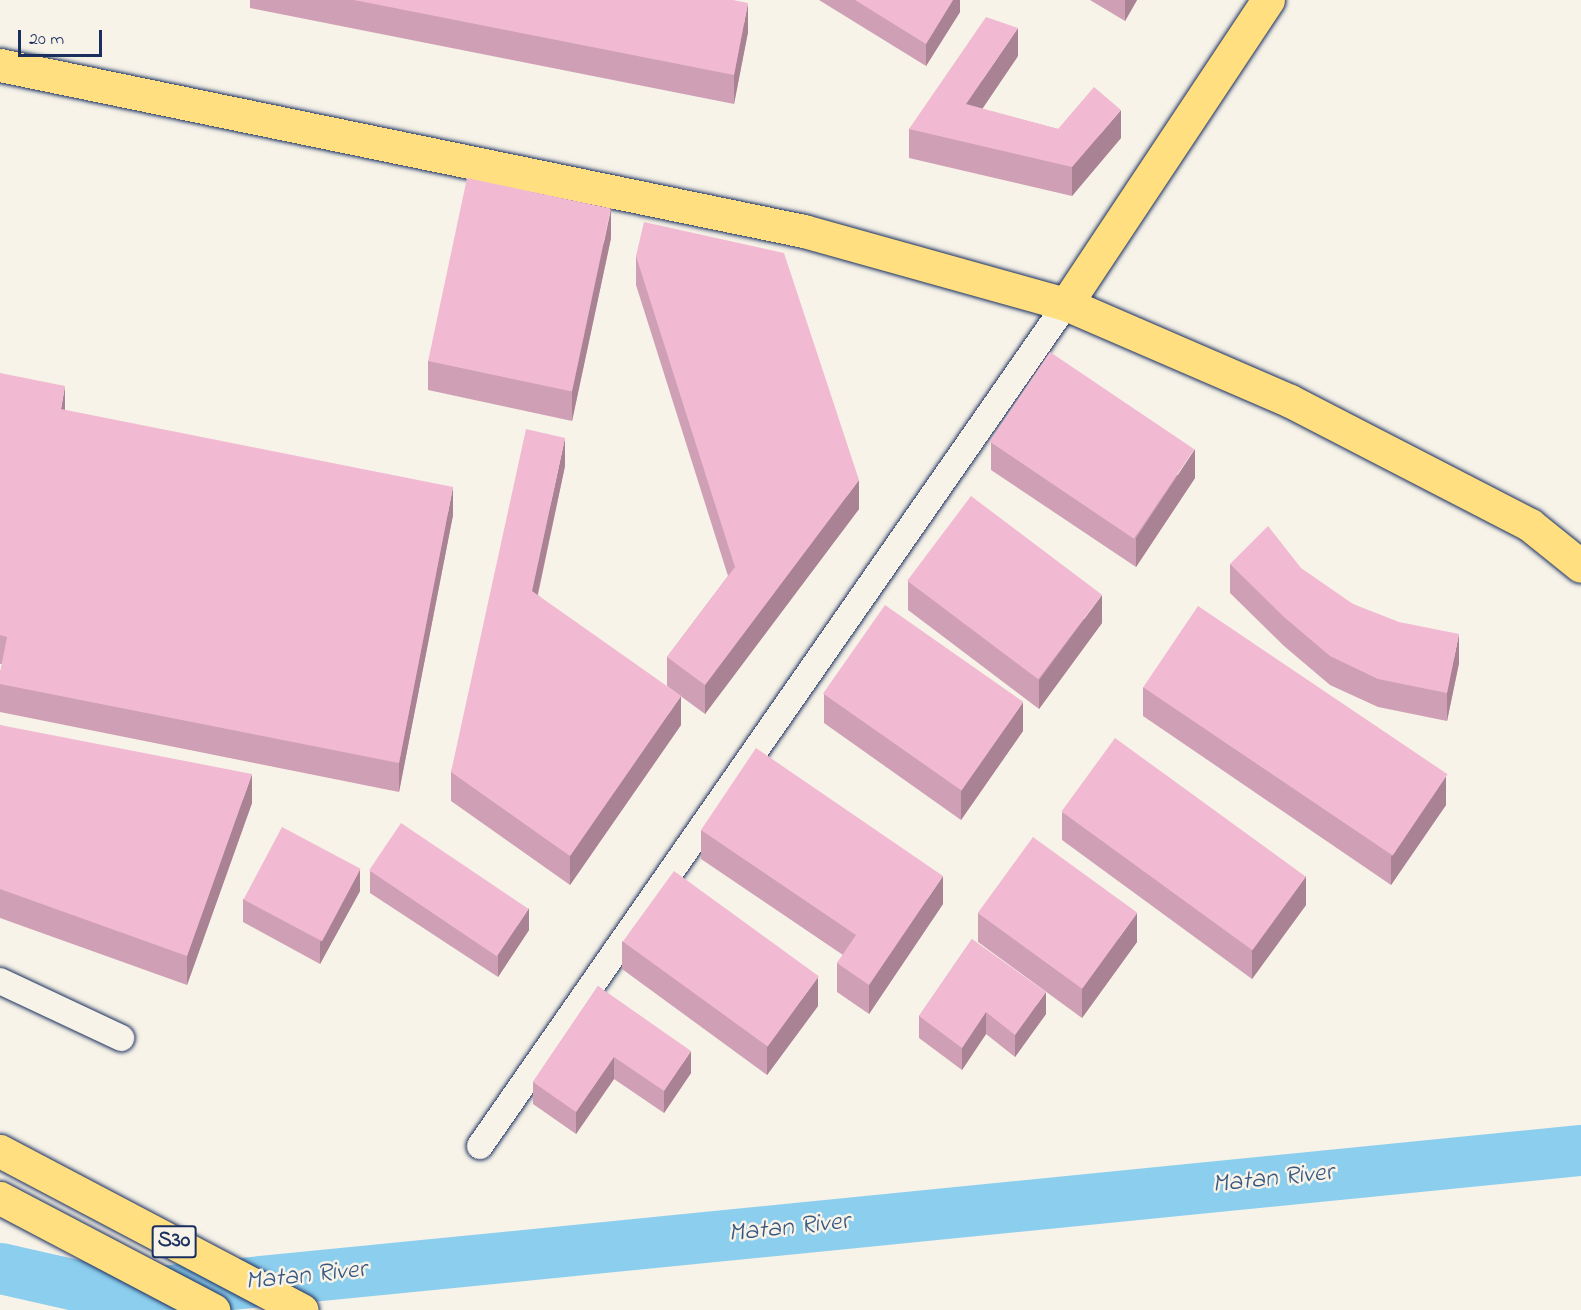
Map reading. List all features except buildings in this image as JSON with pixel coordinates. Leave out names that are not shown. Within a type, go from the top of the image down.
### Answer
[{"type":"main road","points":[[1066,304],[1268,0]]},
{"type":"main road","points":[[0,65],[804,231],[1066,304],[1290,401],[1530,525],[1581,566]]},
{"type":"main road","name":"S30","points":[[0,1151],[302,1310]]},
{"type":"main road","name":"S30","points":[[14,1205],[213,1310]]},
{"type":"street","points":[[480,1146],[1066,304]]},
{"type":"street","points":[[0,981],[121,1038]]},
{"type":"waterway","name":"Matan River","points":[[0,1268],[120,1295],[1581,1150]]}]
